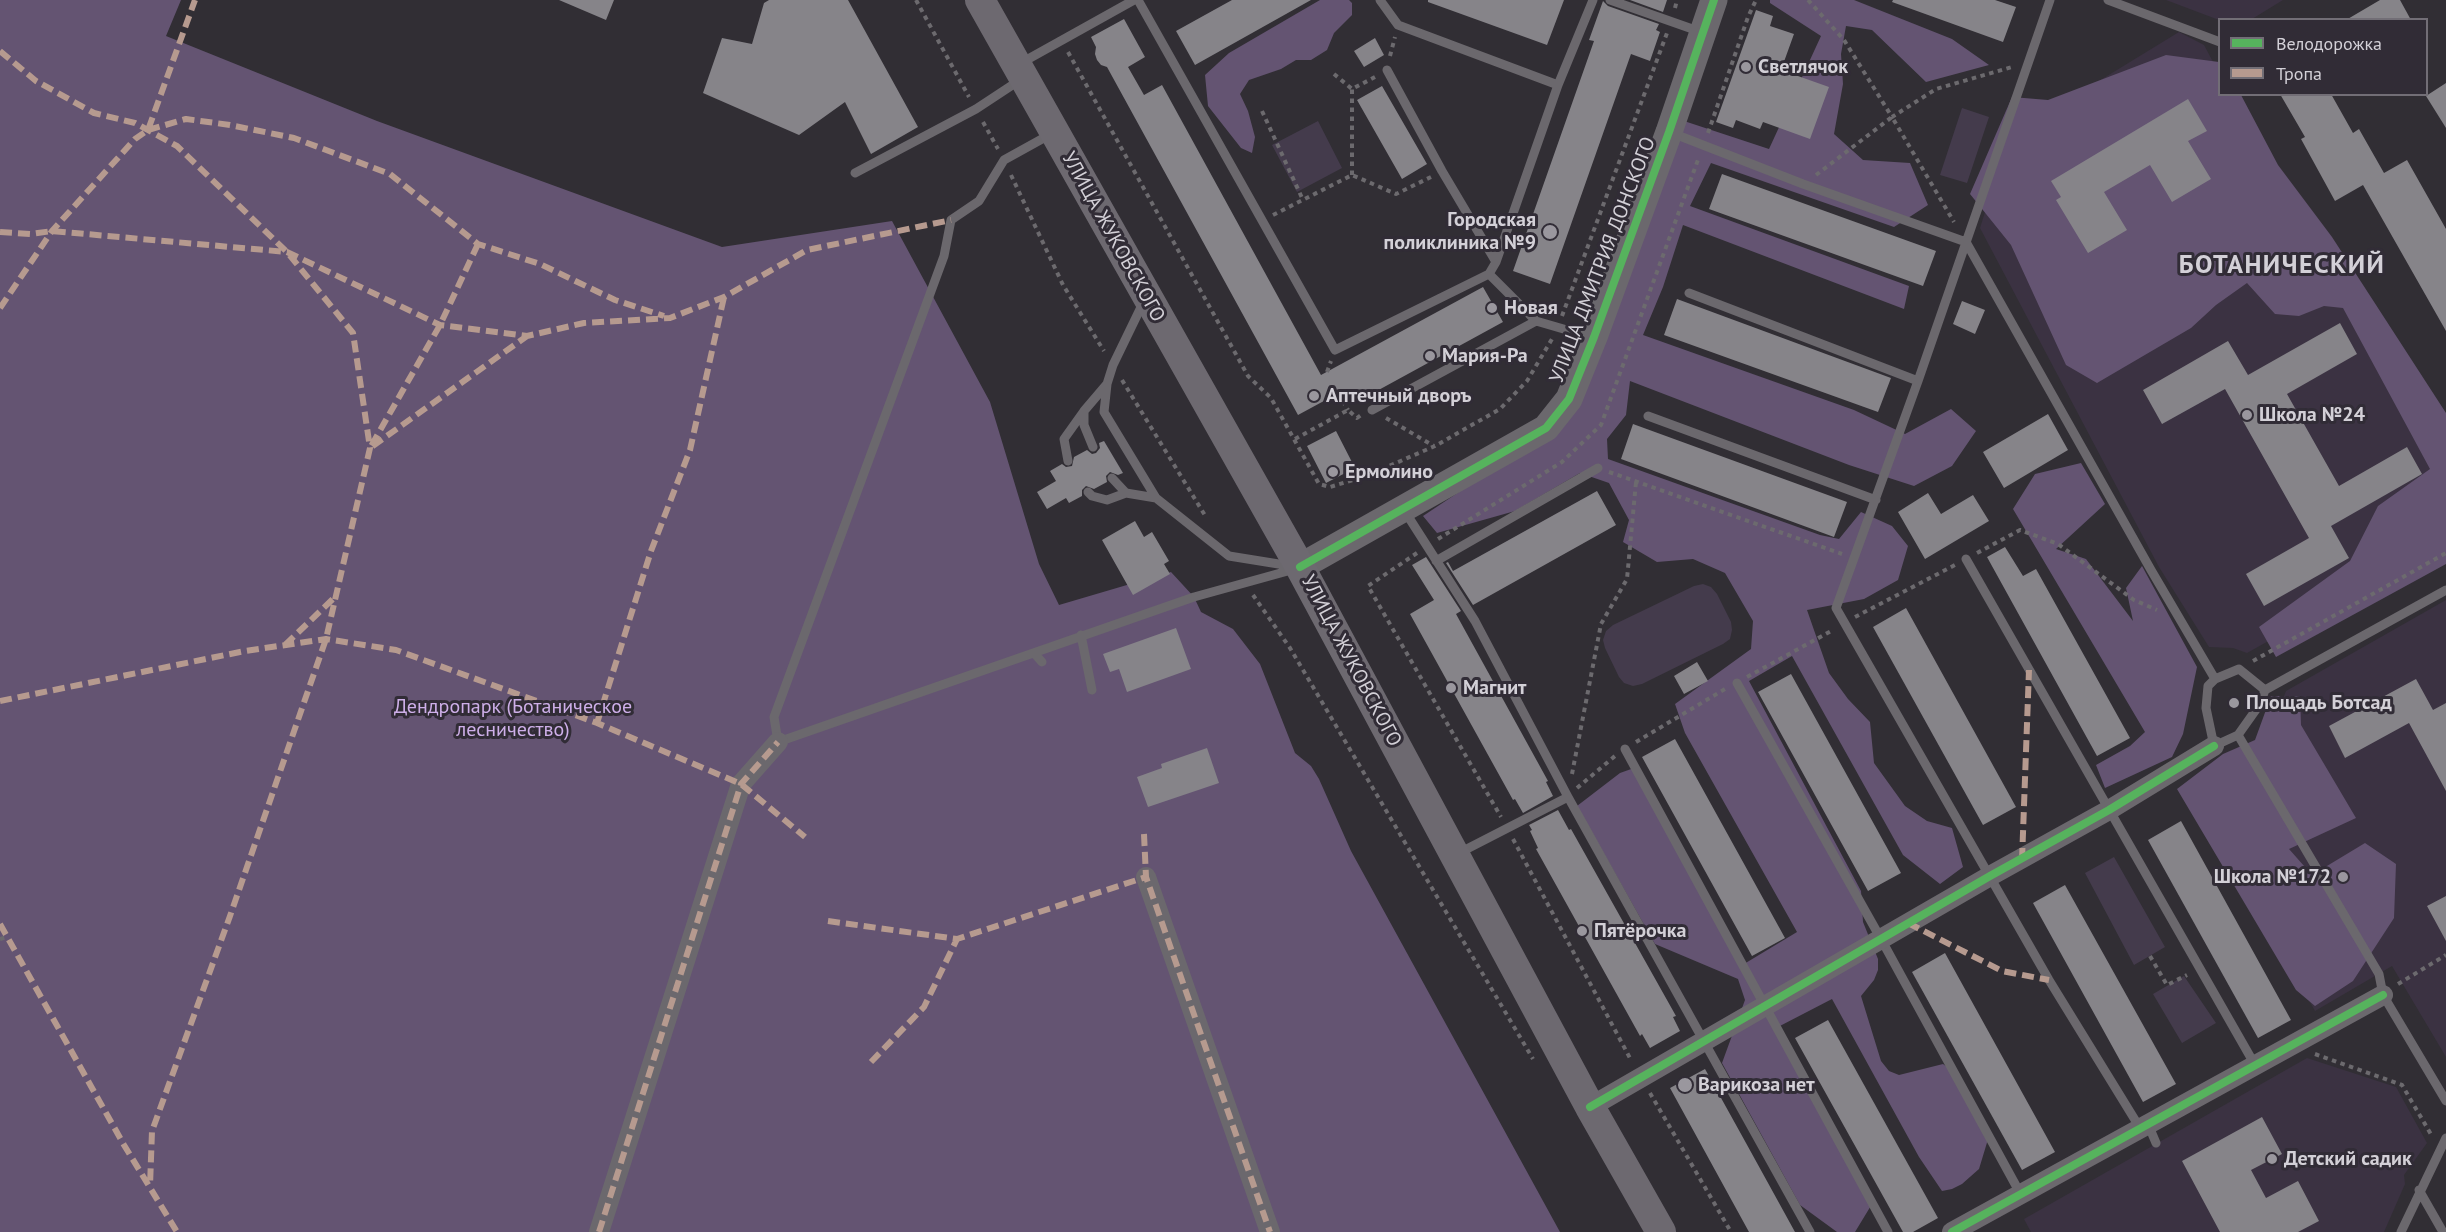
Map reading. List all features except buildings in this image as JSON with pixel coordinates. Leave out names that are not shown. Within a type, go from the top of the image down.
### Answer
[{"type":"main road","name":"УЛИЦА ЖУКОВСКОГО","points":[[980,0],[1300,567],[1590,1107],[1661,1232]]},
{"type":"street","name":"УЛИЦА ДМИТРИЯ ДОНСКОГО","points":[[1300,567],[1546,428],[1569,399],[1594,338],[1669,132],[1714,0]]},
{"type":"street","points":[[599,1232],[741,784],[778,742]]},
{"type":"street","points":[[1590,1107],[1703,1043],[1764,1005],[2109,810],[2214,746]]},
{"type":"street","points":[[1146,877],[1270,1232]]},
{"type":"street","points":[[1952,1232],[2383,995]]},
{"type":"lane","points":[[855,173],[975,109],[1062,41],[1136,0],[1335,350],[1489,274],[1496,262],[1558,85],[1593,0]]},
{"type":"lane","points":[[1380,0],[1398,25],[1558,85]]},
{"type":"lane","points":[[1610,0],[1703,33]]},
{"type":"lane","points":[[2050,0],[1918,381],[1836,608],[2049,980],[2156,1143]]},
{"type":"lane","points":[[2108,0],[2218,41]]},
{"type":"lane","points":[[1387,70],[1442,171],[1496,262]]},
{"type":"lane","points":[[1054,132],[1004,160],[980,201],[951,220],[944,256],[774,717],[778,742],[1081,636],[1300,567]]},
{"type":"lane","points":[[1669,132],[1803,184],[1966,242],[2215,679]]},
{"type":"lane","points":[[1489,274],[1536,321],[1594,338]]},
{"type":"lane","points":[[1689,293],[1918,381]]},
{"type":"lane","points":[[1146,296],[1113,365],[1107,384],[1104,411],[1156,498],[1229,556],[1300,567]]},
{"type":"lane","points":[[1372,410],[1536,321]]},
{"type":"lane","points":[[1068,461],[1065,439],[1084,411],[1107,384]]},
{"type":"lane","points":[[1084,411],[1084,425],[1093,447]]},
{"type":"lane","points":[[1648,416],[1876,500]]},
{"type":"lane","points":[[1436,561],[1598,468]]},
{"type":"lane","points":[[1112,478],[1126,493]]},
{"type":"lane","points":[[1088,492],[1092,496],[1107,500],[1126,493],[1156,498]]},
{"type":"lane","points":[[1404,510],[1475,621],[1703,1043],[1810,1232]]},
{"type":"lane","points":[[1966,559],[2255,1065]]},
{"type":"lane","points":[[2265,690],[2239,669],[2215,679],[2208,686],[2206,708],[2214,746],[2238,735],[2260,704],[2265,690],[2446,590]]},
{"type":"lane","points":[[1081,636],[1092,690]]},
{"type":"lane","points":[[1034,653],[1042,662]]},
{"type":"lane","points":[[1737,683],[2020,1193]]},
{"type":"lane","points":[[2238,735],[2379,974],[2383,995],[2446,1101]]},
{"type":"lane","points":[[1625,749],[1888,1232]]},
{"type":"lane","points":[[1454,855],[1568,796]]},
{"type":"lane","points":[[2401,1232],[2419,1190],[2446,1138]]},
{"type":"lane","points":[[2419,1190],[2443,1232]]},
{"type":"path","points":[[916,0],[1004,160],[1063,285],[1210,524]]},
{"type":"path","points":[[1062,41],[1248,376],[1271,398],[1319,484],[1330,487],[1366,476],[1435,446],[1500,409],[1527,381],[1545,355],[1559,326],[1677,0]]},
{"type":"path","points":[[1808,0],[1844,40],[1966,242]]},
{"type":"path","points":[[1352,89],[1387,70],[1398,25]]},
{"type":"path","points":[[1803,184],[1892,117],[1936,89],[2027,63]]},
{"type":"path","points":[[1334,74],[1352,89]]},
{"type":"path","points":[[1352,89],[1352,175]]},
{"type":"path","points":[[1262,111],[1303,200]]},
{"type":"path","points":[[1352,175],[1396,194],[1442,171]]},
{"type":"path","points":[[1263,220],[1352,175]]},
{"type":"path","points":[[1338,393],[1348,410],[1357,418],[1372,410],[1435,446]]},
{"type":"path","points":[[1295,439],[1348,410]]},
{"type":"path","points":[[1562,462],[1598,468],[1853,558]]},
{"type":"path","points":[[1568,796],[1601,624],[1627,579],[1636,482]]},
{"type":"path","points":[[2239,669],[2446,553]]},
{"type":"path","points":[[1244,583],[1290,648],[1534,1060]]},
{"type":"path","points":[[1368,586],[1507,828],[1641,1078],[1731,1232]]},
{"type":"path","points":[[0,939],[7,937]]},
{"type":"path","points":[[2383,995],[2446,955]]},
{"type":"path","points":[[2150,956],[2167,986],[2199,969]]},
{"type":"path","points":[[2306,1051],[2402,1085],[2440,1149]]},
{"type":"shaded area","points":[[2166,0],[2283,0],[2254,18],[2218,20]]},
{"type":"shaded area","name":"Школа №24","points":[[2179,32],[2204,45],[2218,71],[2218,96],[2221,96],[2446,466],[2446,542],[2247,653],[2233,648],[2209,647],[2159,567],[1980,228],[2009,136]]},
{"type":"shaded area","points":[[1962,108],[1989,117],[1967,183],[1940,175]]},
{"type":"shaded area","points":[[1318,121],[1342,168],[1297,192],[1272,145]]},
{"type":"shaded area","points":[[1703,584],[1711,587],[1717,594],[1731,622],[1730,639],[1642,684],[1633,686],[1624,683],[1605,648],[1603,640],[1606,631],[1613,625],[1694,586]]},
{"type":"shaded area","name":"Школа №172","points":[[2446,600],[2446,1057],[2392,966],[2315,1011],[2190,788],[2266,743],[2286,691]]},
{"type":"shaded area","points":[[2114,857],[2165,947],[2134,965],[2085,873]]},
{"type":"shaded area","points":[[2184,976],[2216,1023],[2182,1043],[2153,994]]},
{"type":"shaded area","name":"Детский садик","points":[[2307,1058],[2396,1087],[2427,1143],[2404,1175],[2405,1184],[2384,1232],[2031,1232],[2024,1219]]},
{"type":"green space","name":"Дендропарк (Ботаническое лесничество)","points":[[0,0],[181,0],[166,36],[377,121],[722,247],[892,221],[990,402],[1039,564],[1059,605],[1171,572],[1194,597],[1201,612],[1233,629],[1260,664],[1295,753],[1311,766],[1319,779],[1351,851],[1560,1232],[0,1232]]},
{"type":"green space","points":[[1320,0],[1349,0],[1352,3],[1352,15],[1334,33],[1327,50],[1311,60],[1296,60],[1281,69],[1249,80],[1240,94],[1248,111],[1255,137],[1252,153],[1241,148],[1208,106],[1205,75],[1229,53]]},
{"type":"green space","points":[[1770,0],[1854,0],[1952,39],[1989,65],[1926,82],[1872,30],[1846,26],[1841,54],[1843,84],[1834,134],[1863,160],[1910,163],[1928,205],[1894,227],[1711,163],[1690,206],[1909,286],[1904,309],[1683,225],[1663,287],[1643,335],[1854,410],[1905,434],[1951,409],[1976,431],[1952,466],[1914,486],[1849,465],[1630,381],[1626,415],[1607,439],[1608,459],[1820,535],[1839,539],[1861,512],[1892,526],[1908,546],[1898,580],[1864,599],[1807,610],[1829,673],[1848,699],[1870,722],[1874,763],[1905,806],[1927,821],[1952,828],[1963,867],[1940,884],[1903,855],[1792,656],[1749,681],[1861,891],[1863,922],[1878,959],[1878,970],[1874,980],[1861,996],[1881,1061],[1889,1071],[1899,1075],[1943,1064],[1952,1071],[1989,1136],[1979,1169],[1962,1184],[1942,1191],[1919,1157],[1832,999],[1776,1028],[1872,1204],[1855,1232],[1837,1232],[1800,1205],[1722,1063],[1745,1000],[1738,979],[1655,944],[1577,806],[1620,773],[1634,768],[1744,964],[1797,932],[1685,733],[1675,704],[1751,649],[1753,621],[1725,573],[1693,559],[1657,562],[1623,542],[1629,520],[1609,483],[1580,473],[1515,511],[1437,533],[1423,516],[1552,430],[1681,120],[1769,149],[1821,36],[1770,3]]},
{"type":"green space","points":[[2166,55],[2218,62],[2218,96],[2242,96],[2278,165],[2332,237],[2446,413],[2446,564],[2276,657],[2259,627],[2350,561],[2378,506],[2430,469],[2343,308],[2324,306],[2299,316],[2275,314],[2247,283],[2216,305],[2191,328],[2097,383],[2066,365],[2011,245],[1970,194],[2012,97],[2048,100]]},
{"type":"green space","points":[[2081,463],[2105,504],[2056,549],[2086,559],[2133,621],[2126,588],[2142,566],[2197,667],[2183,734],[2172,757],[2105,788],[2096,765],[2130,746],[2145,732],[2013,509],[2035,474]]},
{"type":"green space","points":[[2271,696],[2300,696],[2301,725],[2356,818],[2289,849],[2312,875],[2365,843],[2396,864],[2394,918],[2353,981],[2315,1006],[2296,990],[2177,789],[2223,754],[2255,740]]},
{"type":"marked path","points":[[0,308],[52,231],[135,139],[148,130],[195,0]]},
{"type":"marked path","points":[[0,51],[36,81],[94,113],[135,123],[177,146],[287,252],[353,333],[370,448],[326,639],[230,916],[152,1131],[150,1186]]},
{"type":"marked path","points":[[148,130],[186,119],[294,138],[390,174],[478,244],[540,264],[615,300],[664,316]]},
{"type":"marked path","points":[[0,232],[31,234],[52,231],[287,252],[440,325],[527,336],[584,323],[670,318],[724,297],[807,250],[951,220]]},
{"type":"marked path","points":[[478,244],[440,325],[370,448],[527,336]]},
{"type":"marked path","points":[[597,723],[651,551],[690,450],[724,297]]},
{"type":"marked path","points":[[285,645],[336,596]]},
{"type":"marked path","points":[[0,701],[245,651],[326,639],[396,650],[597,723],[741,784],[805,837]]},
{"type":"marked path","points":[[2022,860],[2029,670]]},
{"type":"marked path","points":[[599,1232],[741,784],[778,742]]},
{"type":"marked path","points":[[1144,834],[1146,877],[1270,1232]]},
{"type":"marked path","points":[[828,921],[957,939],[1146,877]]},
{"type":"marked path","points":[[1908,923],[2002,971],[2049,980]]},
{"type":"marked path","points":[[0,924],[124,1145],[177,1232]]},
{"type":"marked path","points":[[871,1062],[924,1007],[957,939]]},
{"type":"cycle path","points":[[1300,567],[1546,428],[1569,399],[1669,132],[1714,0]]},
{"type":"cycle path","points":[[1590,1107],[1990,876],[2109,810],[2214,746]]},
{"type":"cycle path","points":[[1952,1232],[2383,995]]},
{"type":"place","name":"Светлячок","points":[[1746,67]]},
{"type":"place","name":"Городская поликлиника №9","points":[[1550,232]]},
{"type":"place","name":"Новая","points":[[1492,308]]},
{"type":"place","name":"Мария-Ра","points":[[1430,356]]},
{"type":"place","name":"Аптечный дворъ","points":[[1314,396]]},
{"type":"place","name":"Школа №24","points":[[2247,415]]},
{"type":"place","name":"Ермолино","points":[[1333,472]]},
{"type":"place","name":"Магнит","points":[[1451,688]]},
{"type":"place","name":"Площадь Ботсад","points":[[2234,703]]},
{"type":"place","name":"Школа №172","points":[[2343,877]]},
{"type":"place","name":"Пятёрочка","points":[[1582,931]]},
{"type":"place","name":"Варикоза нет","points":[[1685,1085]]},
{"type":"place","name":"Детский садик","points":[[2272,1159]]},
{"type":"district","name":"БОТАНИЧЕСКИЙ","points":[[2282,266]]}]
